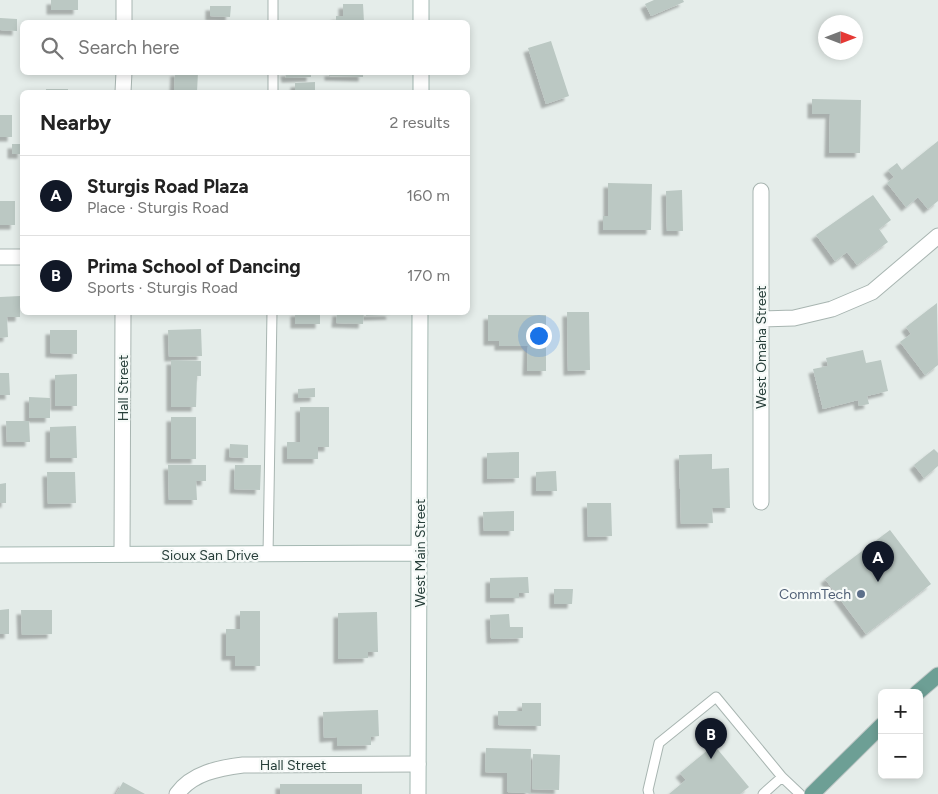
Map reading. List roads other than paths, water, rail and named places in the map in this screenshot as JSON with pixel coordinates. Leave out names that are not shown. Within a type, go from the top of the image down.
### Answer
[{"type":"main road","points":[[921,689],[938,674]]},
{"type":"main road","points":[[812,794],[878,729]]},
{"type":"street","points":[[124,0],[124,20]]},
{"type":"street","points":[[421,0],[421,20]]},
{"type":"street","points":[[124,75],[124,90]]},
{"type":"street","points":[[421,75],[421,90]]},
{"type":"street","name":"West Omaha Street","points":[[761,191],[761,502]]},
{"type":"street","points":[[761,319],[794,318],[832,309],[872,292],[938,236]]},
{"type":"street","points":[[0,257],[20,257]]},
{"type":"street","name":"Hall Street","points":[[122,554],[123,315]]},
{"type":"street","name":"West Main Street","points":[[418,794],[420,315]]},
{"type":"street","name":"Sioux San Drive","points":[[0,555],[420,553]]},
{"type":"street","name":"Hall Street","points":[[177,794],[182,788],[203,774],[227,767],[243,765],[418,764]]},
{"type":"lane","points":[[273,0],[273,20]]},
{"type":"lane","points":[[273,75],[273,90]]},
{"type":"lane","points":[[268,555],[272,315]]},
{"type":"lane","points":[[648,794],[659,743],[716,697],[782,777],[800,794]]},
{"type":"lane","points":[[763,794],[782,777]]},
{"type":"place","name":"Sturgis Road Plaza","points":[[878,582]]},
{"type":"place","name":"CommTech","points":[[861,594]]},
{"type":"place","name":"Prima School of Dancing","points":[[711,759]]}]
